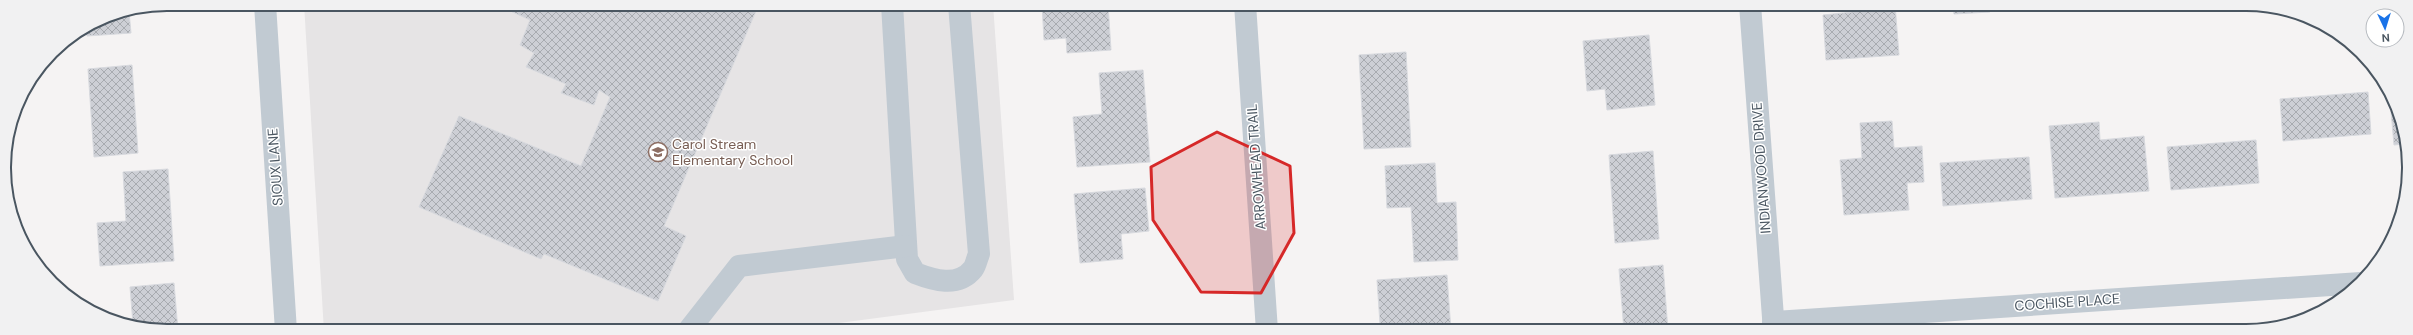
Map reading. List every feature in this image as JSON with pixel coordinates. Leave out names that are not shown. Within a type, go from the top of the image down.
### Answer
[{"type":"street","name":"SIOUX LANE","points":[[265,11],[286,324]]},
{"type":"street","points":[[892,11],[907,259],[915,273],[937,281],[956,280],[973,269],[979,254],[960,11]]},
{"type":"street","name":"ARROWHEAD TRAIL","points":[[1245,11],[1268,324]]},
{"type":"street","name":"INDIANWOOD DRIVE","points":[[1751,11],[1774,324]]},
{"type":"street","points":[[694,324],[740,266],[906,246]]},
{"type":"street","name":"COCHISE PLACE","points":[[1801,324],[2350,284]]},
{"type":"highlighted area","points":[[1217,132],[1290,166],[1294,233],[1261,293],[1201,292],[1153,220],[1151,167]]},
{"type":"shaded area","name":"Carol Stream Elementary School","points":[[304,11],[993,11],[1014,300],[831,324],[324,324]]},
{"type":"building","name":"Carol Stream Elementary School","points":[[510,11],[756,11],[664,226],[686,236],[658,301],[544,254],[541,259],[419,207],[459,116],[581,166],[610,97],[599,90],[594,105],[561,93],[566,84],[526,67],[534,53],[520,45],[530,20]]},
{"type":"building","points":[[1042,11],[1108,11],[1111,50],[1067,53],[1066,38],[1044,40]]},
{"type":"building","points":[[1896,11],[1899,55],[1826,60],[1823,15],[1853,12]]},
{"type":"building","points":[[1954,11],[1990,11],[1990,12],[1954,14]]},
{"type":"building","points":[[129,16],[131,33],[87,36],[87,33],[98,27]]},
{"type":"building","points":[[1649,35],[1655,105],[1607,110],[1605,89],[1587,91],[1583,41]]},
{"type":"building","points":[[1406,52],[1411,147],[1364,149],[1359,55]]},
{"type":"building","points":[[132,65],[138,153],[94,157],[88,69]]},
{"type":"building","points":[[1143,70],[1150,162],[1077,167],[1073,117],[1102,114],[1099,73]]},
{"type":"building","points":[[2368,92],[2371,134],[2283,141],[2280,99]]},
{"type":"building","points":[[2391,111],[2397,127],[2400,144],[2394,145]]},
{"type":"building","points":[[1892,121],[1894,148],[1922,146],[1924,182],[1907,183],[1909,210],[1844,215],[1840,160],[1862,158],[1860,123]]},
{"type":"building","points":[[2099,122],[2100,140],[2144,136],[2149,191],[2055,198],[2049,126]]},
{"type":"building","points":[[2256,140],[2259,183],[2171,190],[2167,147]]},
{"type":"building","points":[[1653,151],[1659,239],[1615,243],[1609,155]]},
{"type":"building","points":[[2029,157],[2032,199],[1943,206],[1940,163]]},
{"type":"building","points":[[1435,163],[1437,203],[1456,202],[1458,260],[1414,262],[1411,207],[1387,208],[1385,166]]},
{"type":"building","points":[[168,169],[174,261],[100,266],[97,223],[126,221],[123,172]]},
{"type":"building","points":[[1145,188],[1149,231],[1121,234],[1123,259],[1080,263],[1074,194]]},
{"type":"building","points":[[1663,265],[1667,324],[1623,324],[1619,269]]},
{"type":"building","points":[[1447,275],[1450,324],[1380,324],[1377,280]]},
{"type":"building","points":[[174,283],[177,324],[157,324],[133,320],[130,287]]},
{"type":"place","name":"Carol Stream Elementary School","points":[[658,152]]}]
